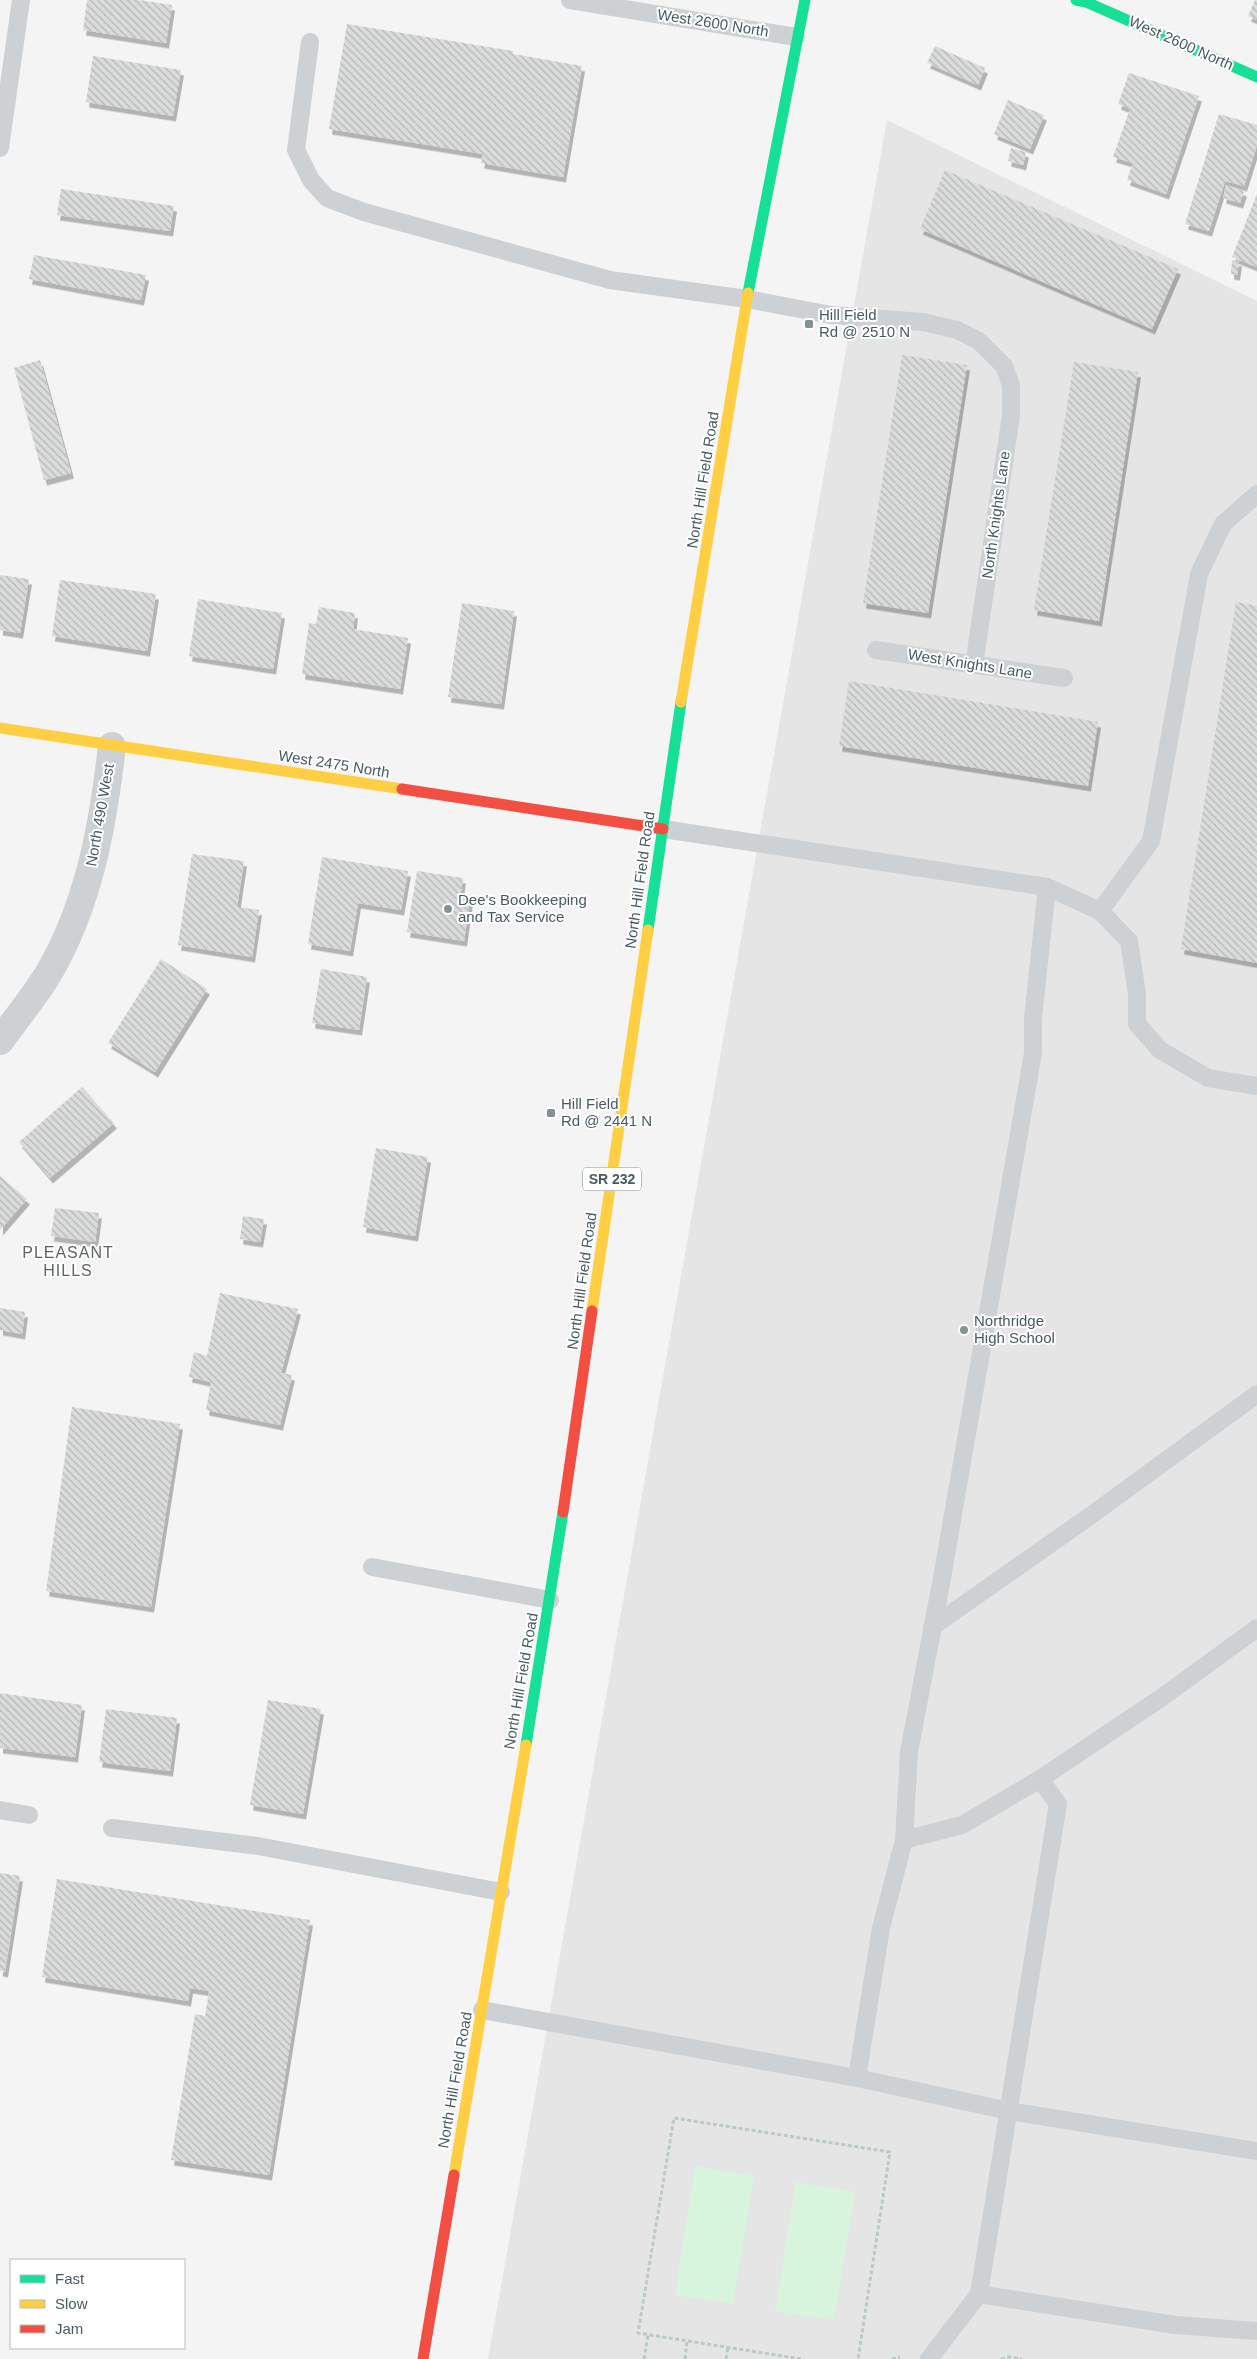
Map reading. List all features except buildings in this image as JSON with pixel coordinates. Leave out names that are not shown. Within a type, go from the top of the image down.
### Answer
[{"type":"main road","name":"North Hill Field Road","points":[[423,2359],[550,1600],[671,765],[748,299],[796,37],[805,0]]},
{"type":"main road","name":"West 2600 North","points":[[1076,0],[1086,2],[1257,77]]},
{"type":"main road","name":"West 2475 North","points":[[0,728],[663,829]]},
{"type":"street","name":"North 490 West","points":[[0,1041],[48,976],[78,913],[97,851],[112,746]]},
{"type":"lane","points":[[0,148],[21,0]]},
{"type":"lane","name":"West 2600 North","points":[[570,0],[796,37]]},
{"type":"lane","points":[[310,42],[296,150],[311,180],[328,198],[364,212],[610,280],[748,299]]},
{"type":"lane","name":"North Knights Lane","points":[[748,299],[831,315],[923,322],[957,330],[979,341],[1004,366],[1011,384],[1011,415],[974,665]]},
{"type":"lane","points":[[1100,911],[1151,841],[1199,574],[1223,524],[1257,494]]},
{"type":"lane","name":"West Knights Lane","points":[[876,650],[1064,678]]},
{"type":"lane","points":[[663,829],[1047,887],[1100,911],[1129,941],[1137,994],[1137,1024],[1160,1050],[1208,1078],[1257,1086]]},
{"type":"lane","points":[[857,2078],[881,1928],[904,1840],[909,1752],[1033,1053],[1033,1018],[1047,887]]},
{"type":"lane","points":[[932,1627],[1090,1516],[1257,1394]]},
{"type":"lane","points":[[372,1567],[550,1600]]},
{"type":"lane","points":[[904,1840],[962,1825],[1040,1779],[1161,1698],[1257,1628]]},
{"type":"lane","points":[[929,2359],[978,2294],[1058,1804],[1040,1779]]},
{"type":"lane","points":[[0,1810],[29,1815]]},
{"type":"lane","points":[[112,1828],[258,1846],[501,1892]]},
{"type":"lane","points":[[482,2010],[857,2078],[1008,2111],[1257,2151]]},
{"type":"lane","points":[[978,2294],[1175,2325],[1257,2331]]},
{"type":"path","points":[[801,2359],[638,2333],[674,2118],[890,2152],[858,2359]]},
{"type":"path","points":[[644,2359],[648,2335]]},
{"type":"path","points":[[685,2359],[687,2341]]},
{"type":"path","points":[[726,2359],[728,2347]]},
{"type":"path","points":[[766,2354],[766,2359]]},
{"type":"path","points":[[892,2359],[900,2357]]},
{"type":"path","points":[[1001,2359],[1009,2357],[1022,2359]]},
{"type":"shaded area","name":"Northridge High School","points":[[887,120],[1257,301],[1257,2359],[488,2359]]},
{"type":"green space","points":[[695,2166],[754,2176],[733,2304],[675,2295]]},
{"type":"green space","points":[[796,2182],[855,2192],[834,2320],[775,2311]]},
{"type":"traffic: fast","points":[[748,293],[805,0]]},
{"type":"traffic: fast","points":[[1076,0],[1086,2],[1257,77]]},
{"type":"traffic: fast","points":[[648,930],[681,702]]},
{"type":"traffic: fast","points":[[526,1745],[563,1512]]},
{"type":"traffic: slow","points":[[681,702],[748,293]]},
{"type":"traffic: slow","points":[[0,728],[402,789]]},
{"type":"traffic: slow","points":[[592,1311],[648,930]]},
{"type":"traffic: slow","points":[[454,2175],[526,1745]]},
{"type":"traffic: jam","points":[[402,789],[663,829]]},
{"type":"traffic: jam","points":[[563,1512],[592,1311]]},
{"type":"traffic: jam","points":[[423,2359],[454,2175]]},
{"type":"place","name":"Hill Field Rd @ 2510 N","points":[[809,324]]},
{"type":"place","name":"Dee's Bookkeeping and Tax Service","points":[[448,909]]},
{"type":"place","name":"Hill Field Rd @ 2441 N","points":[[551,1113]]},
{"type":"place","name":"Northridge High School","points":[[964,1330]]},
{"type":"district","name":"PLEASANT HILLS","points":[[68,1261]]}]
